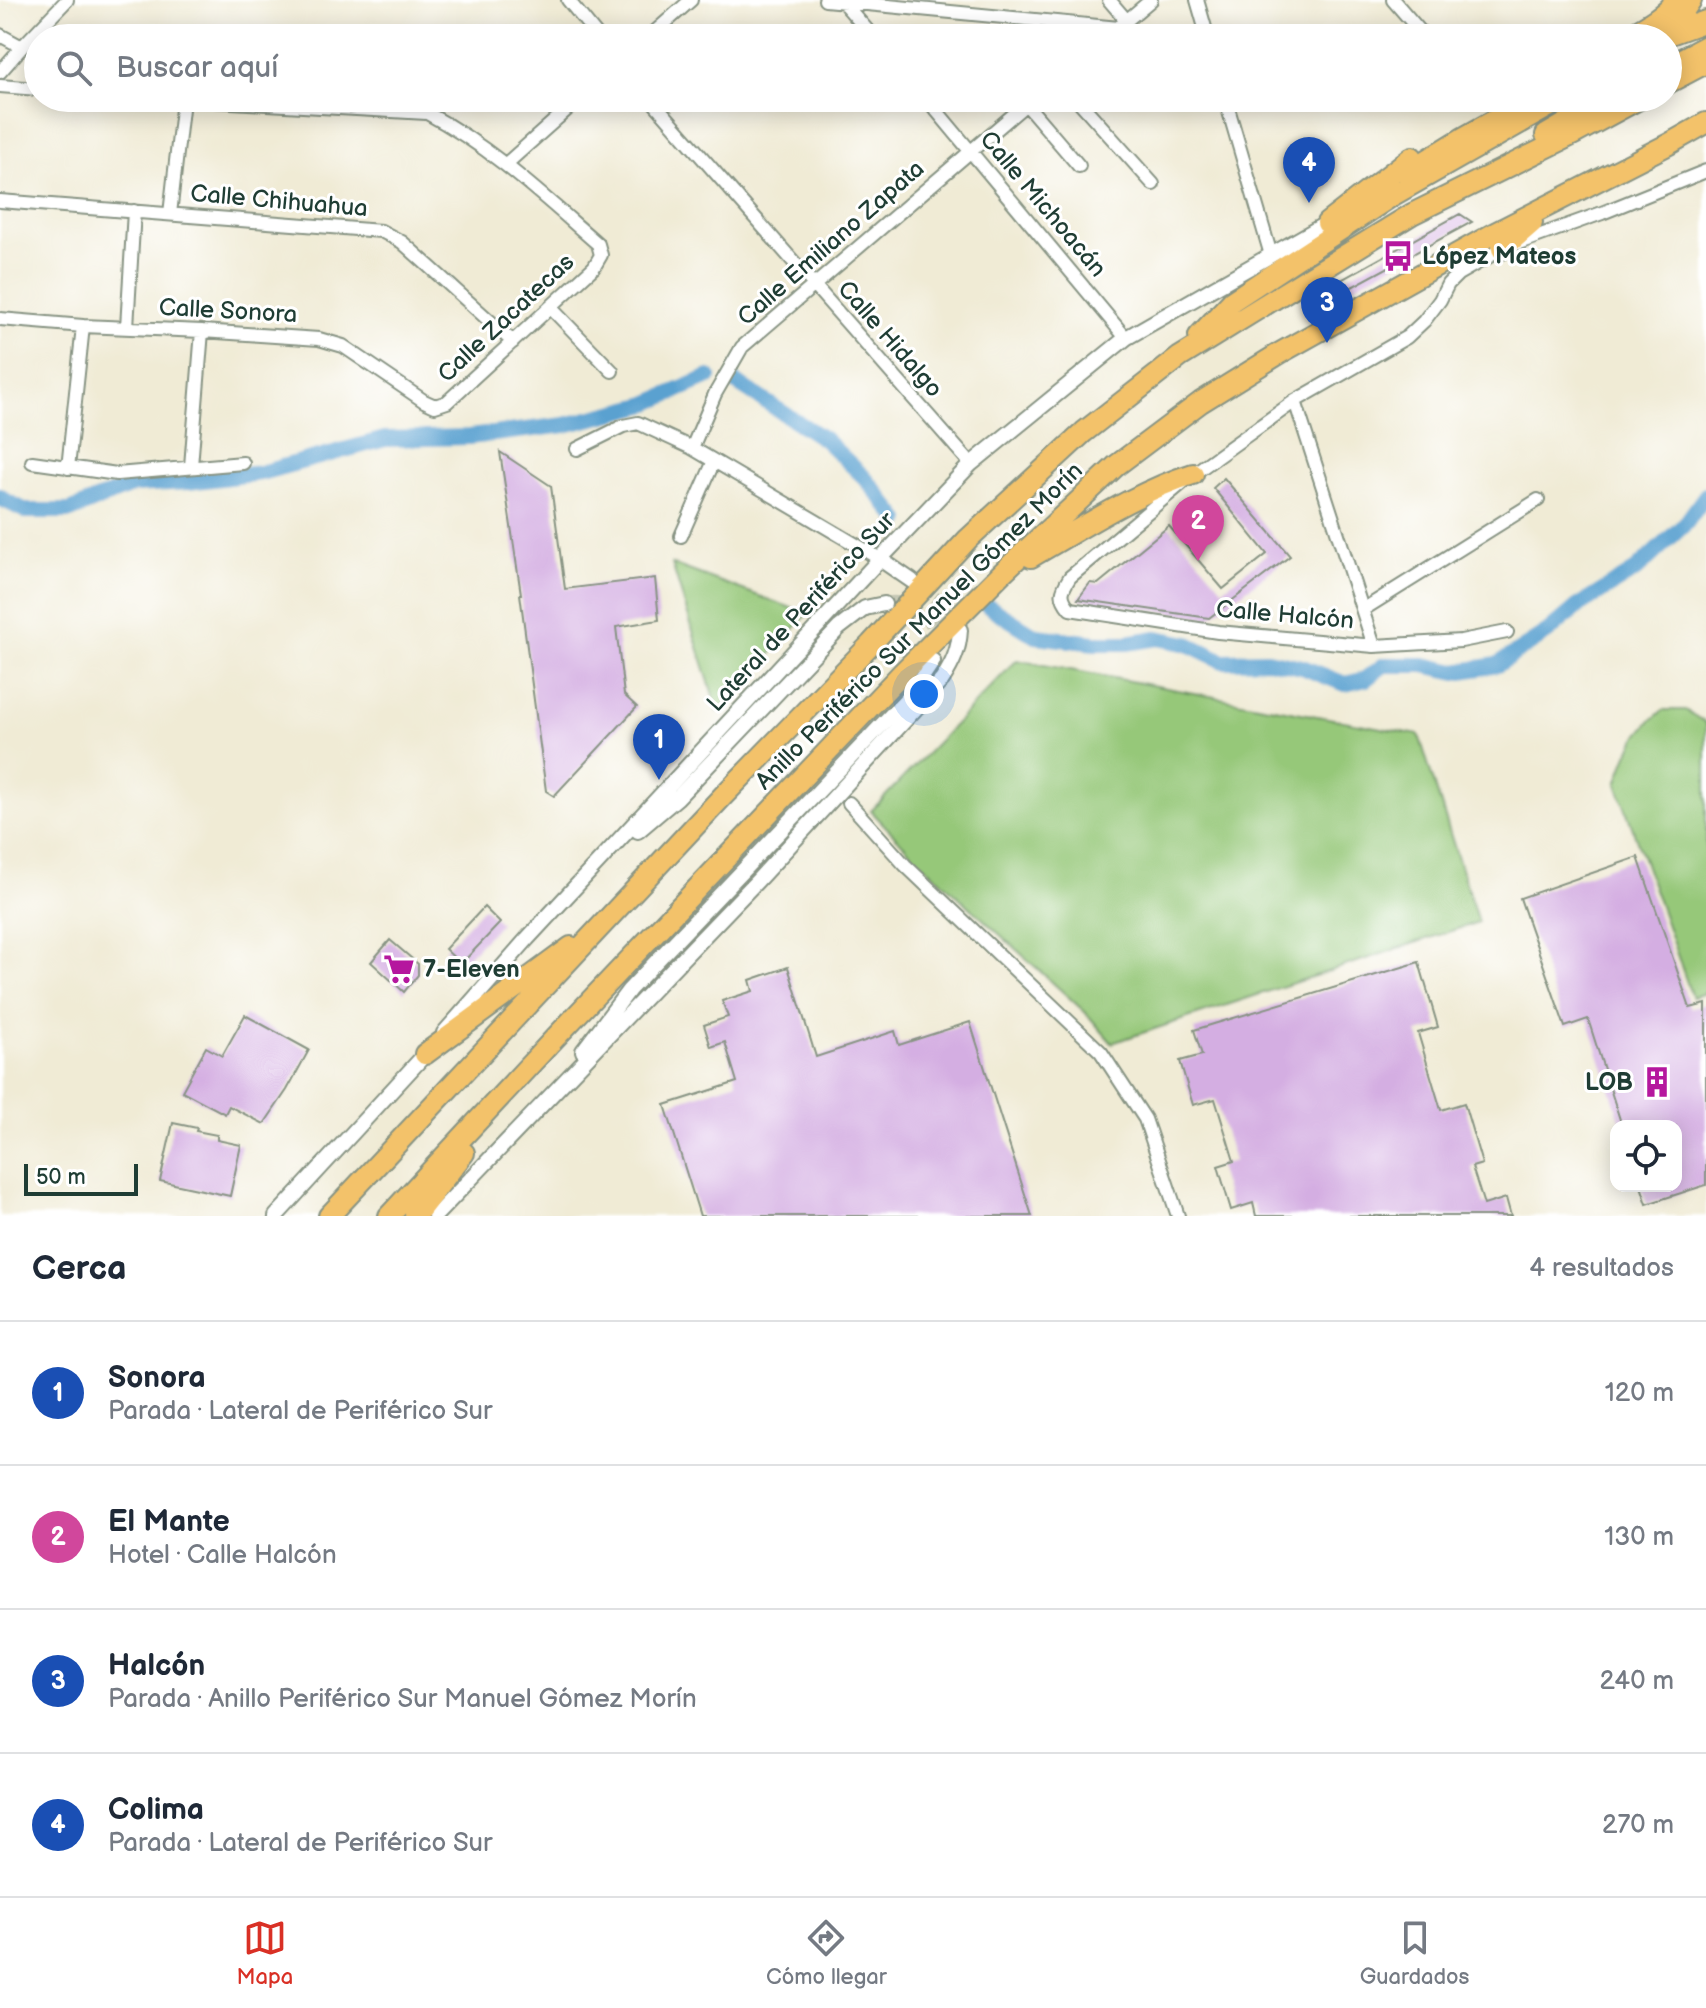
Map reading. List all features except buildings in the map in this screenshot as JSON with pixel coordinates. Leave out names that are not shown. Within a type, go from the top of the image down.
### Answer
[{"type":"highway","points":[[1648,24],[1670,9],[1676,0]]},
{"type":"highway","points":[[1675,24],[1691,0]]},
{"type":"highway","points":[[1682,30],[1706,21]]},
{"type":"highway","points":[[1682,59],[1706,46]]},
{"type":"highway","points":[[1682,76],[1706,63]]},
{"type":"highway","points":[[1327,223],[1403,162],[1486,112]]},
{"type":"highway","points":[[1327,223],[1509,112]]},
{"type":"highway","points":[[1180,357],[1232,301],[1395,194],[1539,112]]},
{"type":"highway","points":[[1412,214],[1585,112]]},
{"type":"highway","name":"Anillo Periférico Sur Manuel Gómez Morín","points":[[329,1216],[968,539],[1084,432],[1180,357],[1412,214],[1615,112]]},
{"type":"highway","name":"Anillo Periférico Sur Manuel Gómez Morín","points":[[389,1216],[903,672],[1117,465],[1201,402],[1280,353],[1493,234],[1706,123]]},
{"type":"highway","points":[[1669,144],[1706,135]]},
{"type":"highway","points":[[1327,223],[1395,194]]},
{"type":"highway","points":[[1502,249],[1559,200]]},
{"type":"highway","points":[[1003,572],[1143,495],[1193,474]]},
{"type":"highway","points":[[425,1054],[613,916]]},
{"type":"highway","points":[[415,1216],[554,1039]]},
{"type":"street","points":[[44,24],[67,0]]},
{"type":"street","points":[[568,0],[588,24]]},
{"type":"street","points":[[664,24],[691,0]]},
{"type":"street","points":[[825,0],[1123,24],[1151,0]]},
{"type":"street","points":[[1109,0],[1123,24]]},
{"type":"street","points":[[1197,0],[1204,24]]},
{"type":"street","points":[[1393,0],[1414,24]]},
{"type":"street","points":[[842,1],[862,24]]},
{"type":"street","points":[[0,35],[22,47],[0,72]]},
{"type":"street","points":[[0,86],[24,88]]},
{"type":"street","points":[[170,214],[182,112]]},
{"type":"street","points":[[408,112],[427,113],[449,124],[506,164],[564,112]]},
{"type":"street","name":"Calle Hidalgo","points":[[662,112],[971,464]]},
{"type":"street","name":"Calle Michoacán","points":[[938,112],[1126,338]]},
{"type":"street","name":"Calle Emiliano Zapata","points":[[692,448],[715,394],[742,347],[1017,112]]},
{"type":"street","points":[[1038,112],[1079,166]]},
{"type":"street","points":[[1089,112],[1153,184]]},
{"type":"street","points":[[1229,112],[1271,255]]},
{"type":"street","name":"Calle Zacatecas","points":[[435,406],[447,402],[513,342],[594,267],[601,255],[598,244],[506,164]]},
{"type":"street","points":[[1193,474],[1295,401],[1407,337],[1424,321],[1458,274],[1502,249],[1706,171]]},
{"type":"street","name":"Calle Chihuahua","points":[[0,201],[381,231],[402,242],[513,342]]},
{"type":"street","points":[[127,327],[134,211]]},
{"type":"street","name":"Lateral de Periférico Sur","points":[[276,1216],[527,939],[971,464],[1126,338],[1327,223]]},
{"type":"street","points":[[550,307],[612,371]]},
{"type":"street","name":"Calle Sonora","points":[[0,319],[319,339],[343,346],[435,406]]},
{"type":"street","points":[[68,468],[83,326]]},
{"type":"street","points":[[191,466],[202,331]]},
{"type":"street","points":[[1295,401],[1374,646]]},
{"type":"street","points":[[577,449],[623,426],[638,423],[692,448],[912,581]]},
{"type":"street","points":[[681,536],[714,461]]},
{"type":"street","points":[[32,462],[117,474],[243,463]]},
{"type":"street","name":"Calle Halcón","points":[[1193,474],[1070,577],[1063,589],[1063,601],[1070,609],[1218,632],[1374,646],[1461,641],[1507,632]]},
{"type":"street","points":[[1364,609],[1538,500]]},
{"type":"street","points":[[594,867],[677,798],[839,628],[865,608],[884,604]]},
{"type":"street","points":[[435,1216],[757,881],[942,680],[954,662],[960,630]]},
{"type":"street","points":[[541,1106],[629,990],[910,695],[933,661]]},
{"type":"street","points":[[849,803],[905,865],[1101,1052],[1145,1119],[1178,1216]]},
{"type":"green space","points":[[672,564],[808,614],[718,711]]},
{"type":"green space","points":[[1017,660],[1419,735],[1478,922],[1112,1043],[1086,1013],[915,857],[871,811]]},
{"type":"green space","points":[[1663,710],[1685,710],[1706,723],[1706,993],[1692,997],[1617,784],[1634,743],[1645,726]]},
{"type":"waterway","points":[[0,496],[26,511],[70,511],[133,485],[260,473],[385,439],[469,437],[565,425],[644,405],[709,377]]},
{"type":"waterway","points":[[735,382],[824,439],[865,478],[899,520]]},
{"type":"waterway","points":[[988,606],[1036,636],[1095,643],[1127,643],[1157,638],[1188,644],[1223,661],[1268,660],[1302,667],[1345,684],[1366,679],[1384,665],[1424,665],[1456,672],[1497,665],[1548,632],[1577,607],[1636,570],[1686,523],[1706,495]]},
{"type":"tunnel","points":[[917,585],[935,598],[958,626]]},
{"type":"tunnel","points":[[884,604],[903,604],[921,611],[933,626],[937,645]]},
{"type":"place","name":"Colima","points":[[1309,203]]},
{"type":"place","name":"López Mateos","points":[[1398,256]]},
{"type":"place","name":"Halcón","points":[[1327,343]]},
{"type":"place","name":"El Mante","points":[[1198,561]]},
{"type":"place","name":"Sonora","points":[[659,780]]},
{"type":"place","name":"7-Eleven","points":[[399,969]]},
{"type":"place","name":"LOB","points":[[1657,1082]]}]
